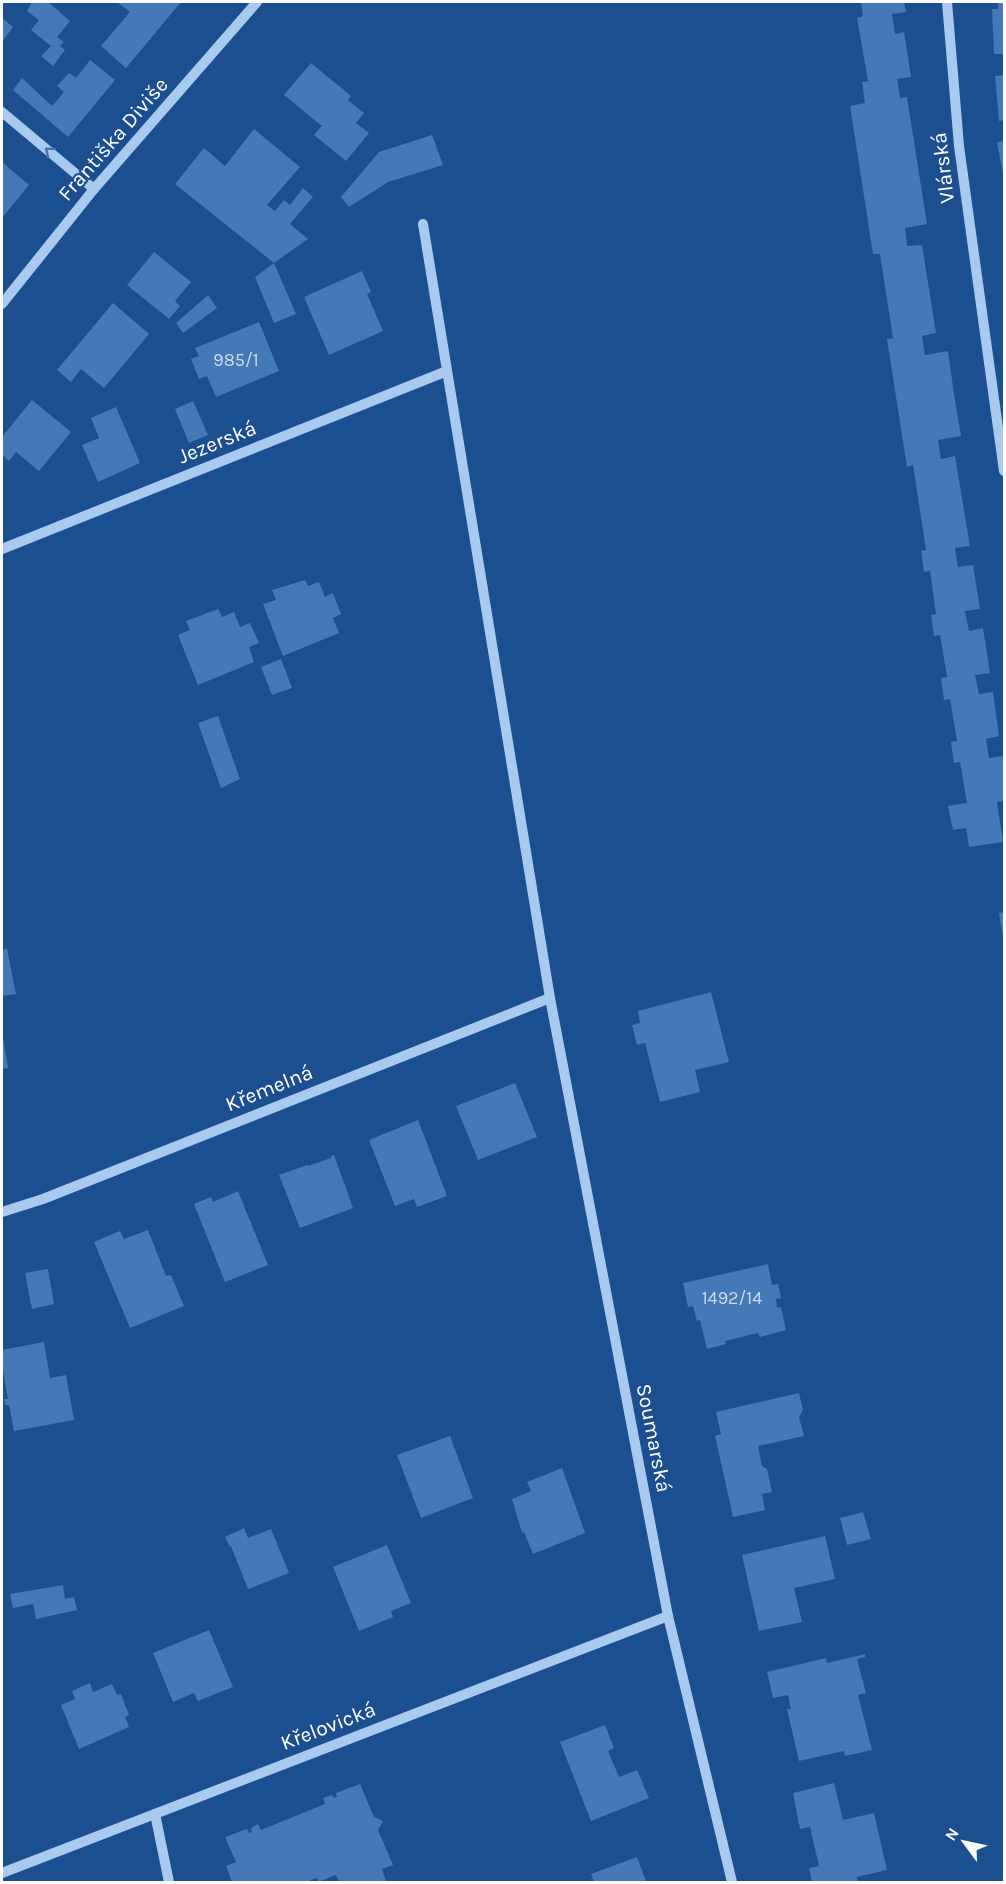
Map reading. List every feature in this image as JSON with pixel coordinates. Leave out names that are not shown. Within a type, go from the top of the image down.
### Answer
[{"type":"street","name":"Františka Diviše","points":[[2,304],[93,189],[257,2]]},
{"type":"street","name":"Vlárská","points":[[947,2],[959,146],[1005,471]]},
{"type":"street","points":[[2,112],[93,189]]},
{"type":"street","name":"Soumarská","points":[[423,224],[549,998],[668,1616],[732,1882]]},
{"type":"street","name":"Jezerská","points":[[2,549],[447,370]]},
{"type":"street","name":"Křemelná","points":[[2,1212],[43,1199],[549,998]]},
{"type":"street","name":"Křelovická","points":[[2,1873],[668,1616]]},
{"type":"street","points":[[155,1814],[170,1882]]},
{"type":"building","points":[[32,2],[48,2],[70,21],[57,37],[64,42],[60,46],[65,50],[53,66],[41,56],[51,46],[31,30],[39,20],[27,11]]},
{"type":"building","points":[[117,2],[181,2],[126,68],[101,46],[130,12]]},
{"type":"building","points":[[861,2],[904,2],[906,12],[892,14],[895,34],[904,32],[911,77],[897,79],[900,98],[907,97],[927,224],[905,228],[907,246],[922,245],[936,333],[922,336],[925,355],[948,351],[961,436],[938,440],[941,459],[955,456],[970,546],[955,548],[958,567],[973,565],[980,609],[965,611],[969,631],[983,628],[990,673],[975,675],[979,694],[993,692],[999,736],[986,739],[989,758],[1003,756],[1004,801],[997,802],[1003,842],[969,847],[966,828],[953,830],[948,806],[967,803],[960,762],[954,763],[951,742],[957,741],[950,699],[944,700],[941,678],[947,677],[940,635],[934,636],[931,615],[936,614],[930,571],[924,572],[921,551],[926,550],[913,465],[907,467],[887,339],[893,338],[880,254],[873,254],[850,106],[865,103],[862,82],[868,81],[857,18],[863,16]]},
{"type":"building","points":[[998,2],[1004,2],[1004,54],[994,54],[992,9],[998,9]]},
{"type":"building","points":[[2,18],[13,27],[2,42]]},
{"type":"building","points":[[90,60],[115,80],[68,137],[13,90],[22,78],[52,106],[64,92],[57,86],[69,73],[76,78]]},
{"type":"building","points":[[311,63],[351,96],[348,100],[364,113],[356,123],[369,133],[346,161],[314,135],[322,126],[284,95]]},
{"type":"building","points":[[1004,75],[1004,120],[999,121],[995,76]]},
{"type":"building","points":[[254,129],[300,167],[267,205],[275,211],[284,200],[290,205],[303,188],[313,197],[290,224],[308,239],[274,263],[175,184],[204,148],[225,166]]},
{"type":"building","points":[[432,135],[443,165],[388,182],[349,207],[341,197],[379,152]]},
{"type":"building","points":[[1004,141],[1004,173],[1003,173],[997,142]]},
{"type":"building","points":[[2,162],[29,185],[2,218]]},
{"type":"building","points":[[154,252],[191,282],[175,301],[180,306],[169,319],[127,285]]},
{"type":"building","points":[[274,263],[296,314],[274,323],[255,277]]},
{"type":"building","points":[[362,271],[371,292],[367,294],[383,331],[329,355],[304,297]]},
{"type":"building","points":[[208,295],[217,308],[183,333],[176,323]]},
{"type":"building","points":[[113,303],[149,334],[104,388],[81,369],[71,382],[57,370]]},
{"type":"building","points":[[259,322],[279,371],[216,397],[207,376],[199,379],[191,359],[199,356],[195,348]]},
{"type":"building","points":[[32,400],[71,432],[39,471],[16,452],[9,461],[2,454],[2,437]]},
{"type":"building","points":[[193,401],[208,435],[189,443],[175,409]]},
{"type":"building","points":[[116,407],[140,463],[98,482],[82,445],[99,438],[91,418]]},
{"type":"building","points":[[305,580],[308,586],[319,582],[325,597],[333,593],[341,614],[333,618],[339,633],[283,656],[263,604],[276,600],[272,590]]},
{"type":"building","points":[[218,609],[222,617],[234,612],[240,627],[250,623],[259,643],[249,647],[254,662],[198,685],[178,635],[190,630],[186,621]]},
{"type":"building","points":[[281,659],[292,688],[272,695],[261,667]]},
{"type":"building","points":[[218,716],[240,779],[221,788],[198,723]]},
{"type":"building","points":[[1004,912],[1004,936],[1003,936],[999,913]]},
{"type":"building","points":[[7,949],[16,994],[2,996],[2,950]]},
{"type":"building","points":[[711,992],[729,1062],[695,1070],[700,1092],[660,1102],[645,1043],[637,1045],[632,1025],[640,1023],[638,1011]]},
{"type":"building","points":[[2,1032],[8,1068],[2,1069]]},
{"type":"building","points":[[515,1083],[537,1137],[478,1160],[456,1106]]},
{"type":"building","points":[[418,1120],[447,1196],[417,1207],[414,1199],[395,1206],[369,1140]]},
{"type":"building","points":[[334,1155],[353,1208],[300,1228],[279,1175]]},
{"type":"building","points":[[238,1191],[268,1265],[225,1282],[194,1204],[211,1197],[213,1202]]},
{"type":"building","points":[[148,1230],[166,1276],[171,1275],[184,1306],[130,1328],[94,1242],[120,1231],[124,1239]]},
{"type":"building","points":[[768,1264],[772,1285],[778,1284],[781,1298],[776,1299],[777,1308],[781,1307],[786,1330],[760,1337],[758,1333],[725,1341],[726,1344],[707,1349],[700,1320],[697,1321],[693,1306],[688,1307],[683,1283]]},
{"type":"building","points":[[48,1269],[54,1304],[32,1309],[25,1273]]},
{"type":"building","points":[[44,1342],[50,1378],[66,1375],[74,1420],[14,1431],[9,1405],[5,1405],[4,1399],[8,1399],[2,1365],[2,1350]]},
{"type":"building","points":[[799,1393],[803,1410],[799,1417],[804,1436],[758,1446],[762,1466],[767,1469],[772,1492],[762,1494],[765,1510],[733,1517],[715,1436],[721,1434],[716,1412]]},
{"type":"building","points":[[450,1436],[473,1498],[421,1518],[397,1455]]},
{"type":"building","points":[[562,1468],[585,1533],[533,1554],[524,1532],[522,1533],[512,1499],[531,1491],[527,1482]]},
{"type":"building","points":[[863,1512],[871,1539],[847,1545],[840,1518]]},
{"type":"building","points":[[244,1528],[248,1538],[271,1529],[289,1573],[248,1589],[231,1546],[225,1537]]},
{"type":"building","points":[[825,1536],[835,1579],[794,1588],[802,1622],[759,1631],[742,1555]]},
{"type":"building","points":[[387,1545],[411,1603],[391,1611],[393,1617],[359,1631],[333,1567]]},
{"type":"building","points":[[63,1585],[65,1599],[74,1597],[77,1610],[36,1619],[33,1604],[13,1608],[10,1594]]},
{"type":"building","points":[[209,1630],[233,1687],[198,1701],[194,1693],[173,1702],[153,1653]]},
{"type":"building","points":[[865,1654],[865,1657],[857,1659],[866,1693],[858,1695],[872,1750],[845,1756],[844,1751],[799,1761],[787,1709],[791,1709],[788,1695],[773,1698],[767,1672],[826,1658],[827,1663]]},
{"type":"building","points":[[90,1683],[93,1692],[112,1684],[117,1695],[121,1694],[129,1715],[125,1717],[129,1727],[79,1749],[61,1705],[75,1699],[72,1691]]},
{"type":"building","points":[[605,1725],[614,1748],[608,1751],[619,1777],[637,1770],[649,1798],[591,1821],[560,1742]]},
{"type":"building","points":[[834,1783],[843,1820],[874,1813],[887,1870],[857,1877],[858,1882],[812,1882],[809,1868],[819,1866],[810,1827],[800,1829],[793,1793]]},
{"type":"building","points":[[360,1784],[374,1817],[383,1821],[378,1830],[393,1865],[382,1869],[386,1881],[339,1882],[336,1875],[318,1882],[317,1878],[306,1882],[232,1882],[226,1866],[236,1862],[225,1837],[247,1829],[249,1833],[252,1832],[251,1828],[258,1824],[261,1830],[325,1804],[323,1798],[332,1795],[334,1798],[337,1797],[336,1793]]},
{"type":"building","points":[[637,1857],[646,1881],[594,1882],[591,1874]]}]
